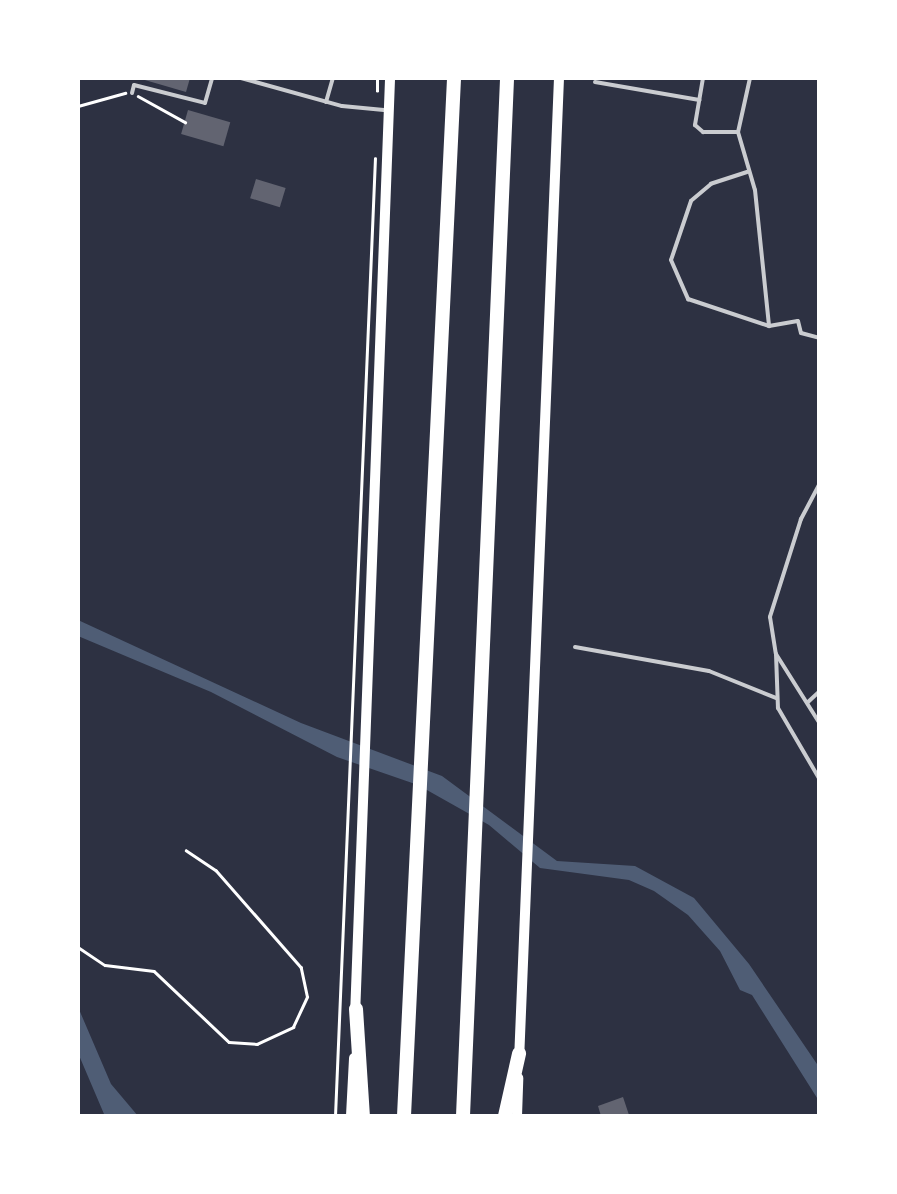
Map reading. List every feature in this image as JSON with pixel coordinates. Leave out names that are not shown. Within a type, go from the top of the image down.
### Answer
[{"type":"highway","points":[[404,1116],[454,78]]},
{"type":"highway","points":[[463,1116],[507,78]]},
{"type":"highway","points":[[356,1009],[363,1116]]},
{"type":"highway","points":[[505,1116],[519,1054]]},
{"type":"main road","points":[[351,1116],[364,825],[383,110],[390,78]]},
{"type":"main road","points":[[517,1116],[558,78]]},
{"type":"lane","points":[[132,93],[134,85],[205,103],[212,78]]},
{"type":"lane","points":[[241,78],[326,102],[383,110]]},
{"type":"lane","points":[[326,102],[332,78]]},
{"type":"lane","points":[[703,78],[698,130],[738,132]]},
{"type":"lane","points":[[750,78],[738,132],[765,254],[769,326]]},
{"type":"lane","points":[[595,82],[698,100]]},
{"type":"lane","points":[[747,172],[711,184],[691,201],[671,260],[688,299],[769,326],[798,321],[800,333],[820,338]]},
{"type":"lane","points":[[820,482],[770,617],[776,654],[776,698],[786,727],[820,780]]},
{"type":"lane","points":[[575,646],[709,671],[776,698]]},
{"type":"lane","points":[[776,654],[820,724]]},
{"type":"lane","points":[[808,702],[820,692]]},
{"type":"path","points":[[378,78],[383,110]]},
{"type":"path","points":[[335,1116],[375,148]]},
{"type":"path","points":[[78,946],[105,965],[154,971],[229,1042],[257,1044],[293,1026],[307,998],[301,968],[216,871],[186,851]]},
{"type":"water","points":[[78,620],[301,723],[442,776],[557,861],[635,866],[694,898],[749,964],[819,1067],[819,1101],[752,995],[740,990],[720,951],[688,915],[654,891],[629,880],[540,868],[489,825],[418,785],[337,757],[211,692],[78,636]]},
{"type":"water","points":[[78,1007],[111,1084],[138,1116],[104,1114],[78,1053]]},
{"type":"building","points":[[138,78],[190,78],[186,92]]},
{"type":"building","points":[[188,110],[230,122],[223,146],[181,134]]},
{"type":"building","points":[[256,179],[286,188],[280,207],[250,198]]},
{"type":"building","points":[[623,1097],[629,1115],[601,1116],[598,1106]]}]
